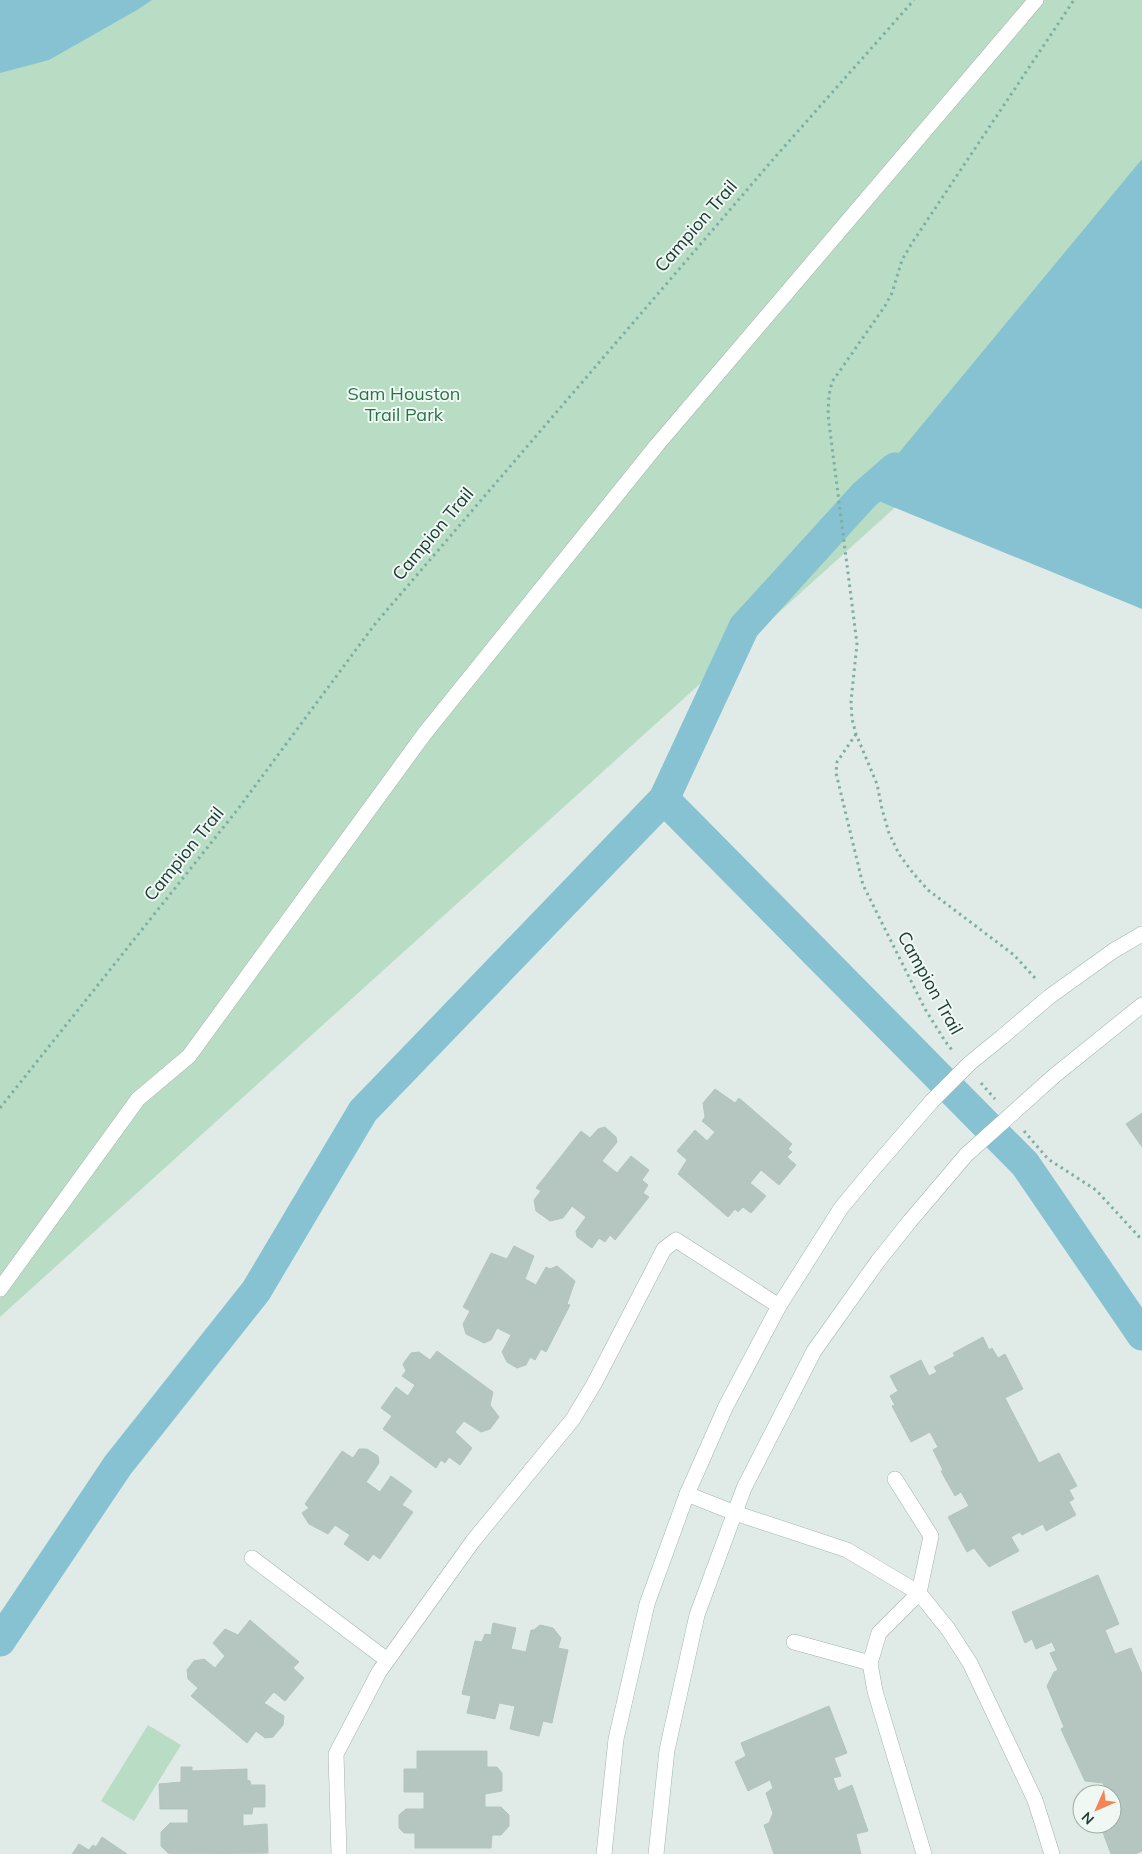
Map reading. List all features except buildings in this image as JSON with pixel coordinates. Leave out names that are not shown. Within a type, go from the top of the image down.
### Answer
[{"type":"main road","points":[[0,1289],[138,1099],[189,1056],[456,694],[657,445],[1036,0]]},
{"type":"main road","points":[[604,1854],[616,1739],[647,1604],[687,1494],[726,1406],[779,1306],[841,1208],[932,1101],[970,1063],[1049,997],[1142,934]]},
{"type":"main road","points":[[656,1854],[667,1750],[696,1615],[744,1488],[814,1351],[878,1261],[966,1155],[1054,1076],[1142,1005]]},
{"type":"main road","points":[[339,1854],[336,1754],[379,1672],[473,1541],[573,1419],[594,1384],[664,1249],[676,1240],[779,1306]]},
{"type":"main road","points":[[895,1479],[931,1536],[919,1593],[879,1633],[870,1663],[875,1691],[924,1854]]},
{"type":"main road","points":[[687,1494],[735,1513],[847,1550],[919,1593],[948,1629],[970,1663],[1035,1800],[1052,1854]]},
{"type":"main road","points":[[252,1558],[387,1660]]},
{"type":"main road","points":[[794,1642],[870,1663]]},
{"type":"path","name":"Campion Trail","points":[[0,1108],[238,809],[374,624],[756,178],[914,0]]},
{"type":"path","points":[[1035,978],[1014,955],[928,890],[899,854],[889,833],[877,784],[856,734],[852,718],[851,701],[857,644],[828,415],[832,382],[885,306],[892,293],[902,260],[912,243],[1074,0]]},
{"type":"path","name":"Campion Trail","points":[[856,734],[837,762],[836,772],[864,885],[925,1009],[945,1041],[958,1056]]},
{"type":"path","points":[[977,1078],[996,1100]]},
{"type":"path","points":[[1022,1130],[1048,1159],[1096,1190],[1142,1240]]},
{"type":"green space","name":"Sam Houston Trail Park","points":[[0,0],[1142,0],[1142,284],[0,1317]]},
{"type":"green space","points":[[148,1725],[181,1745],[134,1821],[101,1801]]},
{"type":"water","points":[[0,0],[152,0],[49,60],[0,73]]},
{"type":"water","points":[[1142,159],[1142,609],[864,495]]},
{"type":"waterway","points":[[0,1641],[118,1465],[256,1291],[363,1111],[664,799],[744,627],[864,495],[895,468]]},
{"type":"waterway","points":[[664,799],[1025,1164],[1142,1335]]}]
